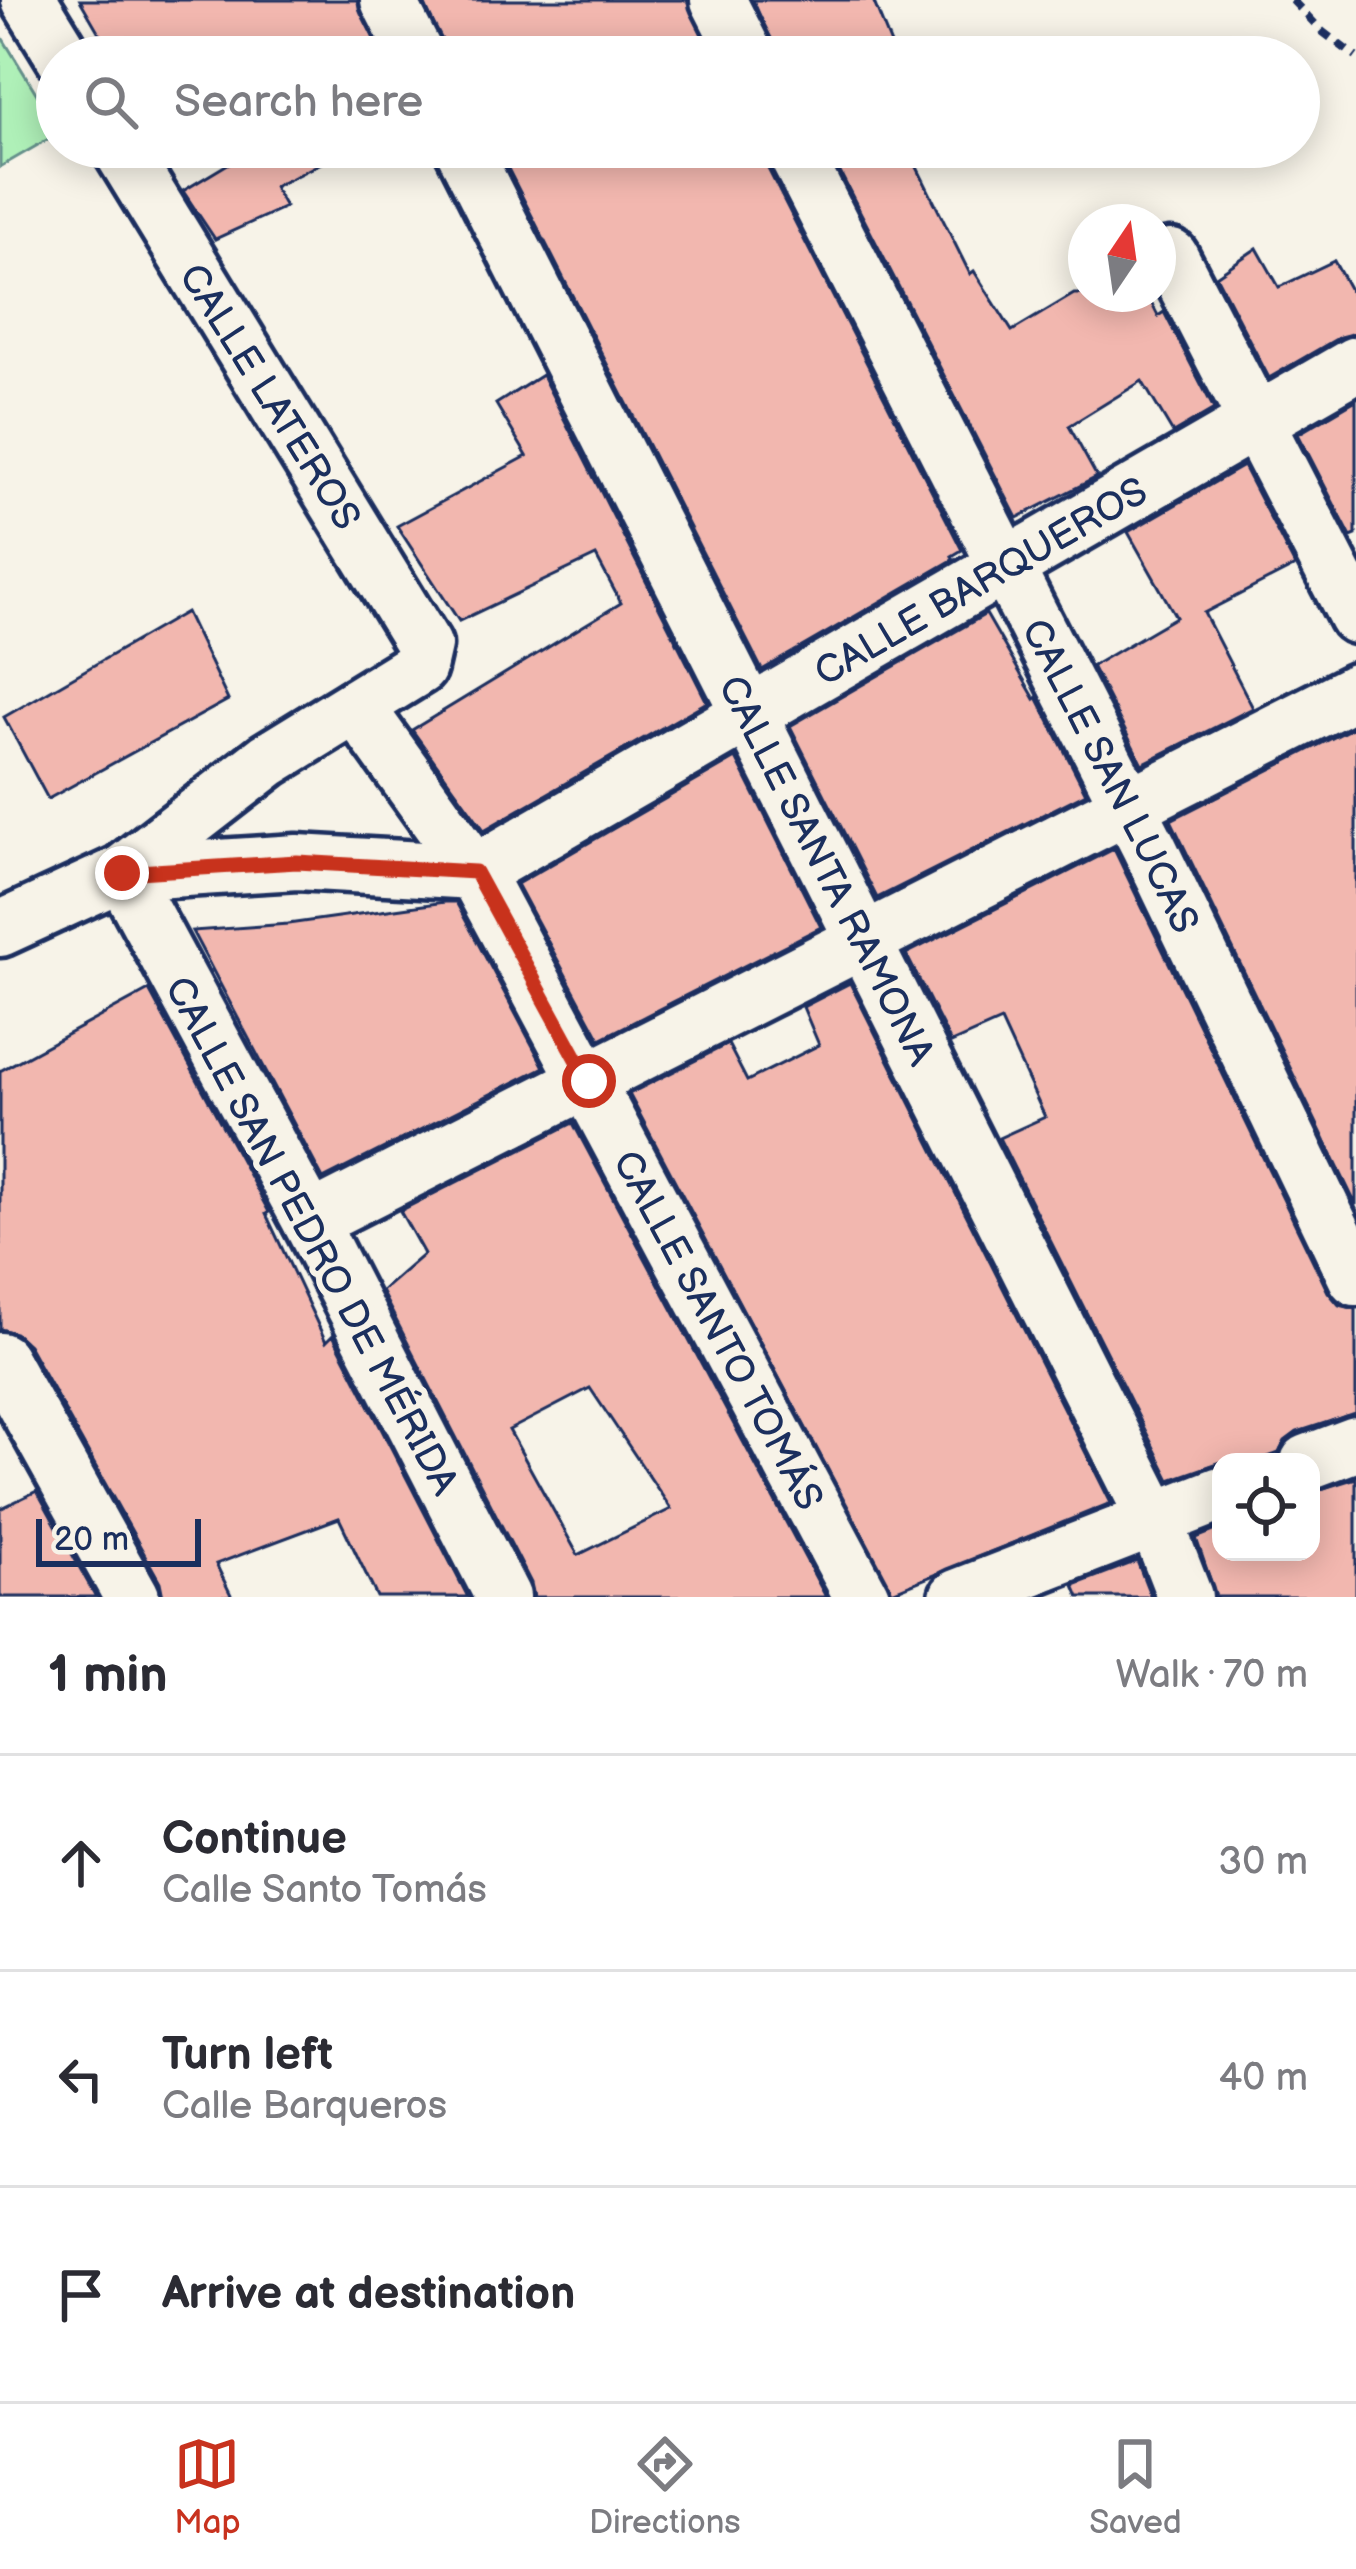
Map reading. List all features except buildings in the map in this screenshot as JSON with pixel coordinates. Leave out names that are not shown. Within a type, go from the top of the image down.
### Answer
[{"type":"street","points":[[29,0],[51,36]]},
{"type":"street","points":[[388,0],[406,36]]},
{"type":"street","points":[[718,0],[736,36]]},
{"type":"street","name":"CALLE LATEROS","points":[[132,168],[424,645],[419,667],[356,706]]},
{"type":"street","name":"CALLE SANTA RAMONA","points":[[473,168],[866,940],[1156,1522],[1185,1597]]},
{"type":"street","name":"CALLE SAN LUCAS","points":[[803,168],[1128,807],[1356,1278]]},
{"type":"street","points":[[1176,266],[1356,616]]},
{"type":"street","name":"CALLE BARQUEROS","points":[[475,872],[1356,364]]},
{"type":"street","points":[[310,1221],[1356,692]]},
{"type":"street","points":[[0,929],[122,873],[268,760],[356,706]]},
{"type":"street","name":"CALLE SANTO TOMÁS","points":[[356,706],[475,872],[862,1597]]},
{"type":"street","points":[[122,873],[297,862],[475,872]]},
{"type":"street","name":"CALLE SAN PEDRO DE MÉRIDA","points":[[122,873],[310,1221],[503,1597]]},
{"type":"street","points":[[0,1360],[133,1597]]},
{"type":"street","points":[[1320,1458],[1356,1444]]},
{"type":"street","points":[[957,1597],[1212,1498]]},
{"type":"path","points":[[1292,0],[1356,57]]},
{"type":"green space","points":[[0,34],[36,93],[36,146],[0,167]]},
{"type":"route","points":[[122,873],[297,862],[475,872],[589,1081]]}]
